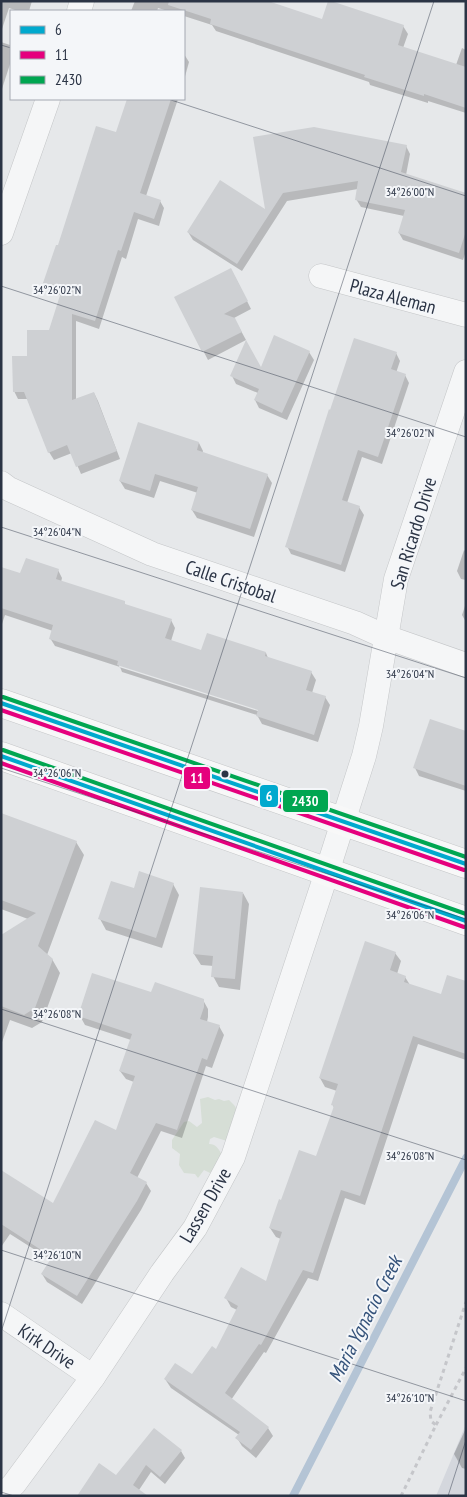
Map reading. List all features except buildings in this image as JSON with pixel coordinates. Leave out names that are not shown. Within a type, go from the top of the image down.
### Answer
[{"type":"main road","points":[[1,702],[466,864]]},
{"type":"main road","points":[[1,756],[466,921]]},
{"type":"street","points":[[1,233],[48,100]]},
{"type":"street","name":"Plaza Aleman","points":[[321,276],[466,315]]},
{"type":"street","name":"San Ricardo Drive","points":[[327,872],[364,756],[371,726],[396,579],[466,372]]},
{"type":"street","name":"Calle Cristobal","points":[[1,483],[9,489],[152,554],[355,623],[386,637],[466,665]]},
{"type":"street","name":"Lassen Drive","points":[[2,1496],[14,1484],[94,1377],[162,1273],[195,1228],[233,1157],[327,872]]},
{"type":"street","name":"Kirk Drive","points":[[1,1314],[94,1377]]},
{"type":"path","points":[[436,1425],[432,1422],[430,1412],[466,1302]]},
{"type":"path","points":[[401,1496],[466,1368]]},
{"type":"shaded area","points":[[208,1097],[215,1100],[229,1100],[240,1114],[227,1141],[214,1137],[210,1139],[209,1144],[216,1146],[223,1157],[210,1173],[204,1170],[198,1178],[195,1174],[184,1173],[179,1165],[180,1154],[172,1148],[172,1140],[184,1122],[189,1121],[197,1127],[202,1123],[200,1099]]},
{"type":"shaded area","points":[[466,1424],[466,1496],[436,1496],[452,1458]]},
{"type":"waterway","name":"Maria Ygnacio Creek","points":[[293,1496],[466,1158]]},
{"type":"transit line","name":"2430","points":[[3,697],[466,857]]},
{"type":"transit line","name":"6","points":[[1,703],[466,864]]},
{"type":"transit line","name":"11","points":[[1,710],[464,870]]},
{"type":"transit line","name":"2430","points":[[3,750],[466,914]]},
{"type":"transit line","name":"6","points":[[1,756],[466,921]]},
{"type":"transit line","name":"11","points":[[1,763],[464,927]]}]
